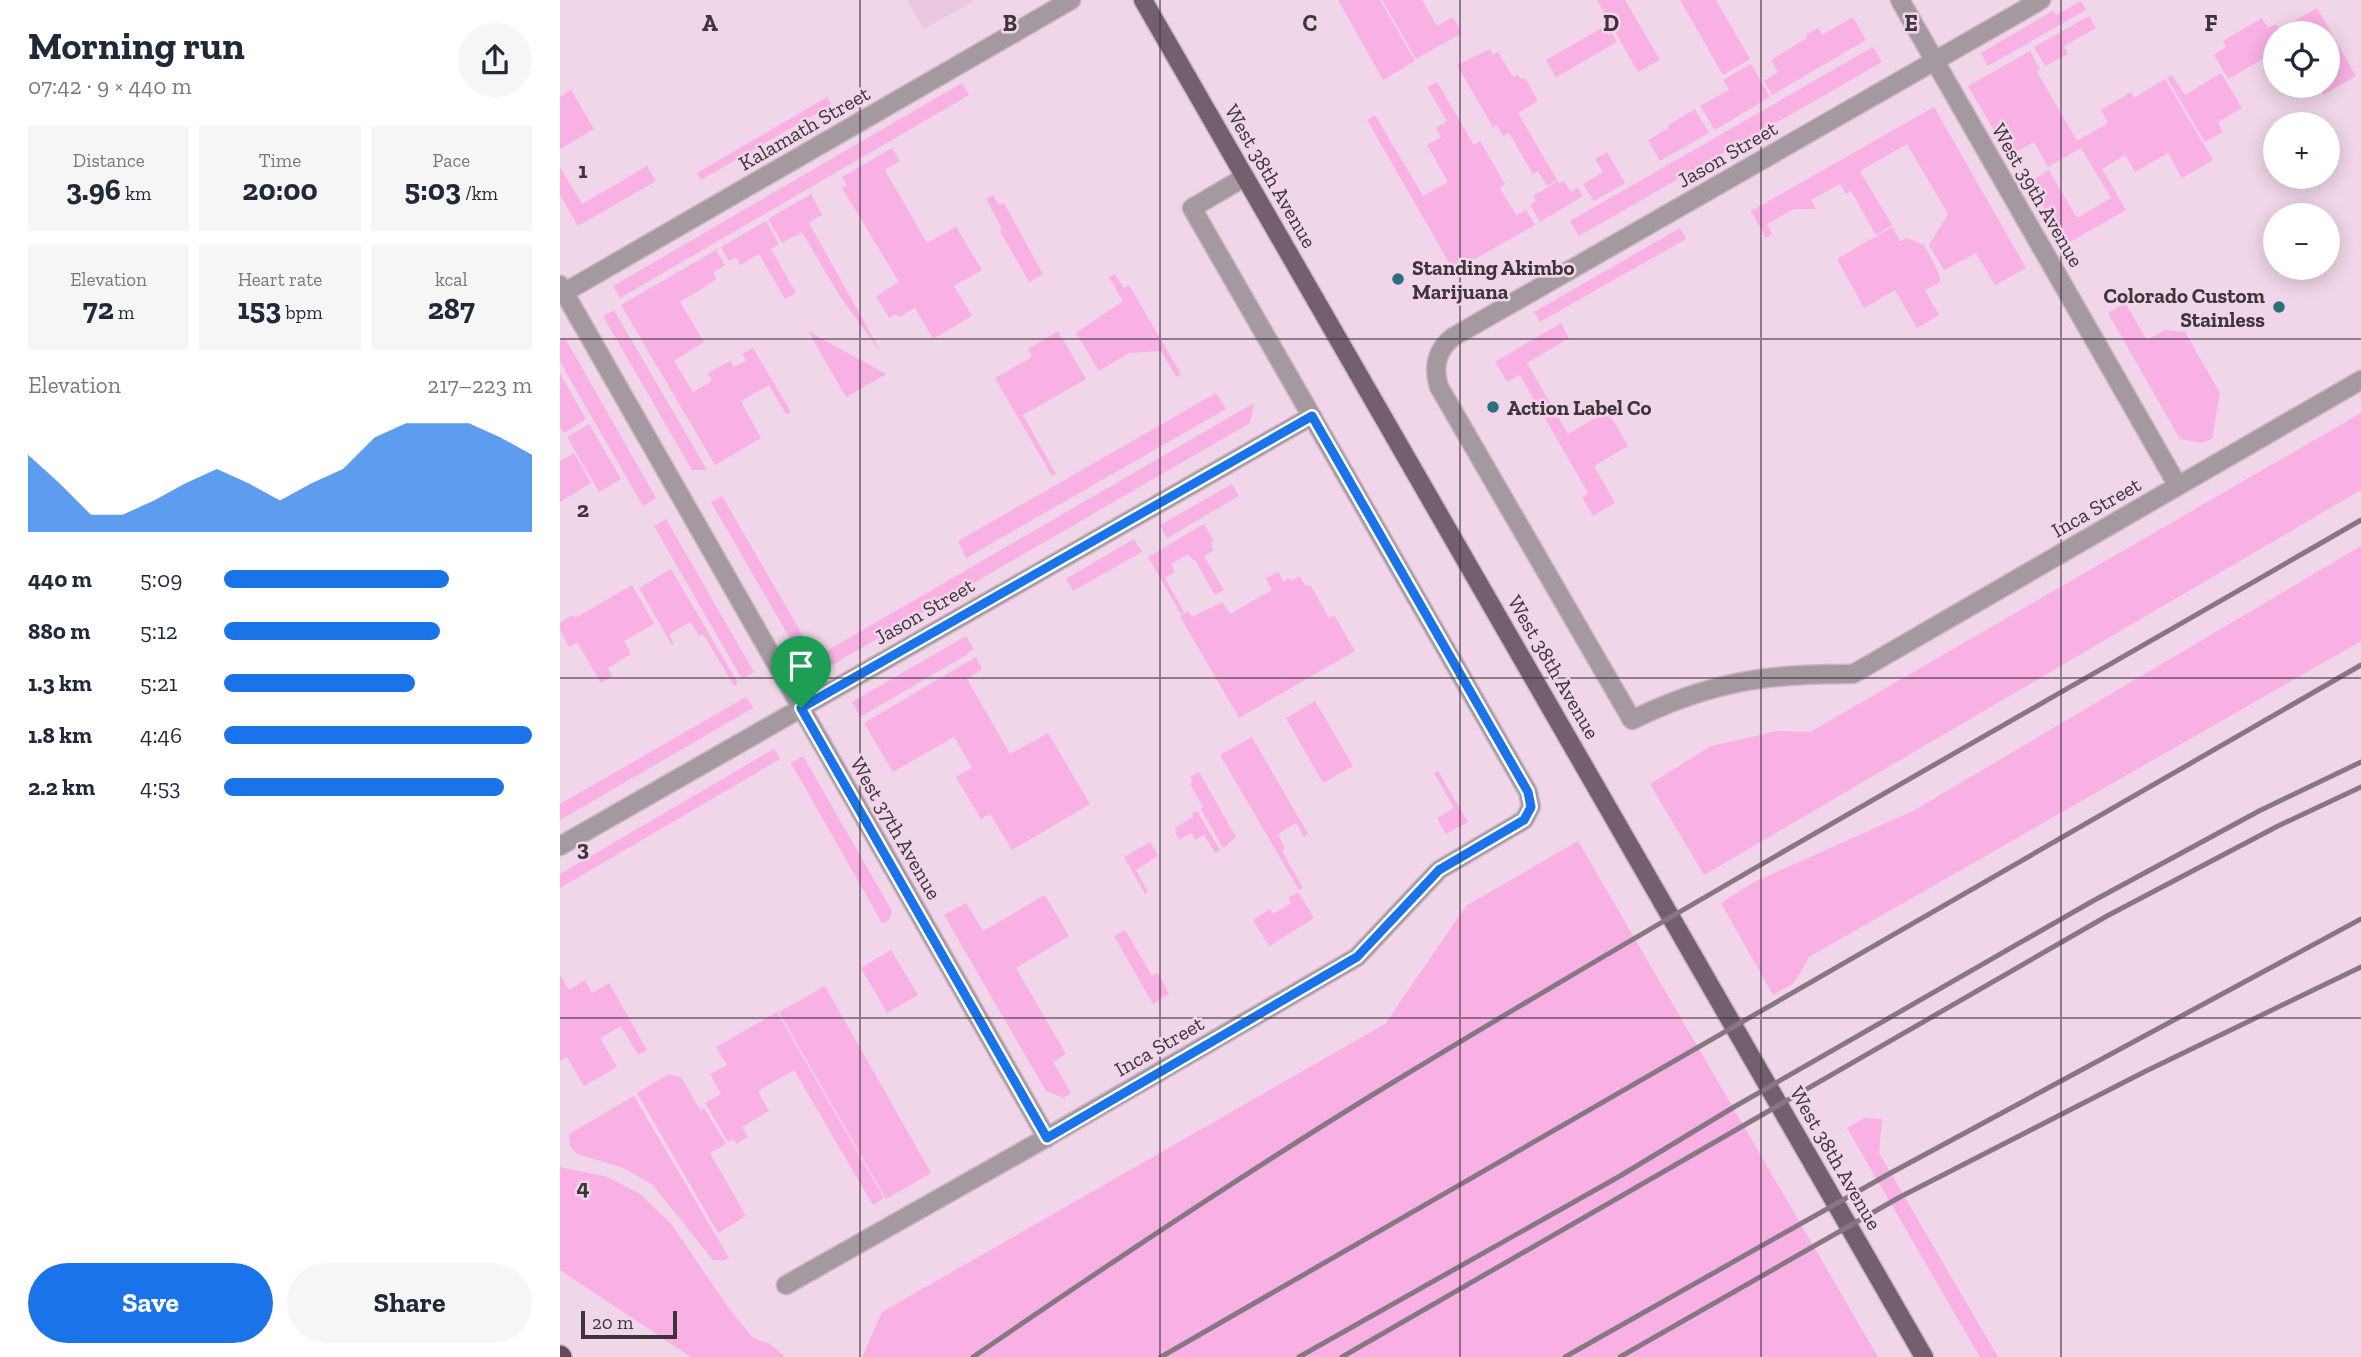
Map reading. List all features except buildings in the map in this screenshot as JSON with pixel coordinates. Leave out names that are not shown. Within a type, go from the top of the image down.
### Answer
[{"type":"main road","name":"West 38th Avenue","points":[[1143,0],[1924,1357]]},
{"type":"street","name":"Kalamath Street","points":[[561,290],[1071,0]]},
{"type":"street","name":"West 39th Avenue","points":[[1900,0],[2178,486]]},
{"type":"street","name":"Jason Street","points":[[1853,674],[1777,676],[1730,683],[1677,700],[1632,720],[1439,387],[1436,365],[1439,352],[1453,337],[2041,0]]},
{"type":"street","points":[[1245,177],[1192,208],[1312,416]]},
{"type":"street","name":"West 37th Avenue","points":[[561,290],[1047,1138]]},
{"type":"street","name":"Inca Street","points":[[1853,674],[2361,380]]},
{"type":"street","name":"Jason Street","points":[[560,846],[1312,416]]},
{"type":"street","name":"Inca Street","points":[[786,1285],[1047,1138],[1357,957],[1439,870],[1518,824],[1529,813],[1531,799],[1528,792],[1312,416]]},
{"type":"shaded area","points":[[907,0],[975,0],[924,29]]},
{"type":"shaded area","points":[[1338,0],[1380,0],[1415,61],[1383,80]]},
{"type":"shaded area","points":[[1382,0],[1422,0],[1437,26],[1453,17],[1462,33],[1416,59]]},
{"type":"shaded area","points":[[1597,0],[1625,0],[1660,60],[1638,72]]},
{"type":"shaded area","points":[[1680,0],[1716,0],[1750,59],[1723,75]]},
{"type":"shaded area","points":[[2081,1],[2086,10],[1988,66],[1981,53],[2053,11],[2056,15]]},
{"type":"shaded area","points":[[2317,8],[2324,21],[2294,21]]},
{"type":"shaded area","points":[[2089,16],[2096,28],[2064,46],[2068,54],[2045,66],[2034,47]]},
{"type":"shaded area","points":[[1853,17],[1866,40],[1772,95],[1764,81],[1778,72],[1771,60],[1818,28],[1822,35]]},
{"type":"shaded area","points":[[2262,18],[2264,21],[2263,59],[2228,79],[2214,55],[2226,47],[2223,41]]},
{"type":"shaded area","points":[[1607,25],[1617,42],[1556,77],[1546,60]]},
{"type":"shaded area","points":[[1873,47],[1882,62],[1579,236],[1570,221]]},
{"type":"shaded area","points":[[2340,48],[2356,76],[2340,85]]},
{"type":"shaded area","points":[[1490,49],[1493,55],[1498,52],[1513,77],[1518,75],[1521,79],[1525,78],[1538,101],[1518,113],[1557,180],[1547,186],[1538,171],[1533,174],[1509,133],[1503,136],[1497,125],[1493,127],[1457,65]]},
{"type":"shaded area","points":[[2030,51],[2040,69],[2037,72],[2077,141],[2108,123],[2101,110],[2131,92],[2134,98],[2165,79],[2213,160],[2182,178],[2168,153],[2135,172],[2125,155],[2102,169],[2126,210],[2065,245],[2029,182],[2049,170],[2077,218],[2111,198],[2081,148],[2048,167],[2034,142],[2009,156],[1968,86]]},
{"type":"shaded area","points":[[1751,64],[1770,97],[1715,130],[1700,106],[1729,90],[1723,80]]},
{"type":"shaded area","points":[[2221,73],[2242,108],[2218,122],[2223,132],[2205,142],[2167,78],[2172,75],[2185,95]]},
{"type":"shaded area","points":[[1437,82],[1474,145],[1480,141],[1505,184],[1500,188],[1516,215],[1526,210],[1535,225],[1454,271],[1367,120],[1375,115],[1423,196],[1448,182],[1427,145],[1441,137],[1436,128],[1447,121],[1427,87]]},
{"type":"shaded area","points":[[962,83],[969,95],[620,298],[613,286]]},
{"type":"shaded area","points":[[571,90],[594,129],[560,149],[560,97]]},
{"type":"shaded area","points":[[827,97],[831,105],[701,180],[697,173]]},
{"type":"shaded area","points":[[1934,107],[2026,268],[1995,285],[1976,253],[1944,270],[1929,245],[1948,214],[1907,144],[1860,171],[1892,225],[1876,235],[1851,191],[1846,194],[1840,184],[1811,200],[1816,209],[1794,209],[1767,224],[1772,234],[1766,238],[1751,211]]},
{"type":"shaded area","points":[[1695,109],[1709,133],[1660,161],[1648,140]]},
{"type":"shaded area","points":[[892,148],[900,161],[885,170],[927,243],[956,227],[982,270],[954,286],[972,316],[933,339],[915,308],[899,317],[896,314],[889,318],[876,296],[899,282],[842,188],[847,185],[842,177]]},
{"type":"shaded area","points":[[1607,152],[1625,183],[1594,201],[1583,184],[1603,172],[1595,159]]},
{"type":"shaded area","points":[[647,166],[656,181],[578,226],[560,195],[560,167],[582,204]]},
{"type":"shaded area","points":[[1558,181],[1559,184],[1564,181],[1571,192],[1578,188],[1583,196],[1540,222],[1530,205],[1536,201],[1533,196]]},
{"type":"shaded area","points":[[811,194],[822,215],[809,223],[882,354],[839,295],[802,232],[782,243],[768,219]]},
{"type":"shaded area","points":[[993,195],[999,205],[1004,203],[1043,274],[1029,282],[1000,231],[1002,229],[986,199]]},
{"type":"shaded area","points":[[766,221],[779,244],[771,249],[796,293],[785,299],[759,254],[740,265],[736,257],[729,261],[721,247]]},
{"type":"shaded area","points":[[1892,227],[1900,241],[1907,238],[1924,245],[1940,276],[1940,282],[1925,290],[1939,315],[1917,328],[1895,290],[1864,308],[1837,259]]},
{"type":"shaded area","points":[[1680,228],[1686,239],[1540,322],[1534,312]]},
{"type":"shaded area","points":[[716,250],[725,265],[714,272],[716,280],[680,302],[704,342],[674,361],[693,392],[712,381],[708,373],[730,361],[734,367],[746,361],[742,354],[753,348],[791,412],[786,414],[769,385],[741,401],[761,438],[715,465],[621,305]]},
{"type":"shaded area","points":[[1115,274],[1124,288],[1129,285],[1181,374],[1176,377],[1161,351],[1129,353],[1099,371],[1076,333],[1123,301],[1109,277]]},
{"type":"shaded area","points":[[2125,303],[2147,340],[2165,330],[2185,332],[2220,393],[2212,439],[2201,443],[2180,439],[2108,313]]},
{"type":"shaded area","points":[[614,310],[707,470],[692,470],[603,316]]},
{"type":"shaded area","points":[[1561,323],[1569,338],[1527,363],[1568,434],[1599,416],[1597,411],[1605,406],[1628,446],[1594,466],[1615,503],[1593,516],[1582,497],[1588,493],[1520,375],[1507,382],[1495,362]]},
{"type":"shaded area","points":[[808,331],[886,374],[846,397]]},
{"type":"shaded area","points":[[1058,331],[1086,379],[1023,415],[1056,474],[1052,476],[995,378],[1032,357],[1028,349]]},
{"type":"shaded area","points":[[565,338],[656,498],[643,506],[560,362],[560,341]]},
{"type":"shaded area","points":[[560,374],[586,419],[564,433],[560,427]]},
{"type":"shaded area","points":[[1216,393],[1226,409],[966,558],[958,541]]},
{"type":"shaded area","points":[[1254,403],[1250,423],[832,665],[825,652]]},
{"type":"shaded area","points":[[2361,413],[2361,490],[1704,875],[1650,784],[1711,746],[1777,731],[1810,732]]},
{"type":"shaded area","points":[[589,424],[621,479],[599,492],[567,437]]},
{"type":"shaded area","points":[[574,453],[591,483],[560,502],[560,461]]},
{"type":"shaded area","points":[[1232,484],[1239,496],[1167,538],[1160,525]]},
{"type":"shaded area","points":[[722,496],[810,648],[799,654],[711,502]]},
{"type":"shaded area","points":[[666,519],[754,672],[742,679],[654,526]]},
{"type":"shaded area","points":[[1204,524],[1214,541],[1210,543],[1214,550],[1204,556],[1224,590],[1215,595],[1195,560],[1188,554],[1171,564],[1175,572],[1165,578],[1184,612],[1181,614],[1148,557]]},
{"type":"shaded area","points":[[1134,539],[1142,552],[1073,591],[1066,579]]},
{"type":"shaded area","points":[[2361,546],[2361,641],[1809,957],[1794,983],[1773,995],[1721,903],[1754,882],[1913,811]]},
{"type":"shaded area","points":[[671,569],[738,683],[734,686],[703,634],[699,636],[691,622],[669,634],[674,644],[672,645],[639,588]]},
{"type":"shaded area","points":[[1278,572],[1283,581],[1288,578],[1291,581],[1300,576],[1305,585],[1311,586],[1329,618],[1334,615],[1355,651],[1239,718],[1180,616],[1188,611],[1192,617],[1222,602],[1230,614],[1272,590],[1266,578]]},
{"type":"shaded area","points":[[632,585],[654,624],[624,641],[631,654],[608,668],[612,677],[601,683],[577,642],[569,647],[560,630],[560,623],[573,615],[575,618]]},
{"type":"shaded area","points":[[966,636],[974,649],[968,654],[860,717],[852,702]]},
{"type":"shaded area","points":[[976,657],[982,669],[967,679],[1010,754],[1048,733],[1090,804],[1012,850],[990,814],[981,819],[956,777],[972,768],[954,737],[893,772],[864,723]]},
{"type":"shaded area","points":[[746,697],[753,708],[560,820],[560,804]]},
{"type":"shaded area","points":[[1315,701],[1353,766],[1323,783],[1286,718]]},
{"type":"shaded area","points":[[1252,737],[1308,834],[1304,837],[1296,823],[1278,834],[1285,848],[1282,851],[1303,888],[1299,890],[1220,755]]},
{"type":"shaded area","points":[[774,749],[780,759],[560,888],[560,874]]},
{"type":"shaded area","points":[[803,756],[892,911],[889,920],[882,923],[791,763]]},
{"type":"shaded area","points":[[1438,771],[1468,822],[1446,834],[1437,818],[1454,808],[1434,773]]},
{"type":"shaded area","points":[[1199,772],[1236,837],[1223,848],[1190,784],[1193,782],[1190,777]]},
{"type":"shaded area","points":[[1197,811],[1220,850],[1215,853],[1204,835],[1195,840],[1191,833],[1179,840],[1175,833],[1175,828],[1193,817],[1192,814]]},
{"type":"shaded area","points":[[1578,841],[1878,1357],[862,1357],[882,1312],[1385,1024],[1466,906]]},
{"type":"shaded area","points":[[1150,842],[1158,856],[1136,870],[1148,892],[1145,894],[1124,857]]},
{"type":"shaded area","points":[[1298,892],[1314,918],[1269,946],[1253,920],[1270,909],[1273,914],[1291,903],[1288,898]]},
{"type":"shaded area","points":[[1045,895],[1069,936],[1016,968],[1066,1054],[1053,1062],[1071,1093],[1063,1098],[1046,1091],[944,915],[966,903],[983,931]]},
{"type":"shaded area","points":[[1125,930],[1152,976],[1158,973],[1169,994],[1153,1004],[1114,936]]},
{"type":"shaded area","points":[[891,950],[918,995],[887,1013],[861,968]]},
{"type":"shaded area","points":[[560,975],[569,990],[585,980],[592,993],[609,983],[647,1050],[638,1055],[621,1026],[600,1038],[617,1067],[584,1086],[567,1057],[560,1061]]},
{"type":"shaded area","points":[[825,986],[931,1173],[886,1199],[779,1012]]},
{"type":"shaded area","points":[[777,1012],[884,1198],[873,1205],[794,1070],[758,1091],[769,1111],[742,1127],[748,1137],[736,1144],[733,1139],[728,1142],[705,1103],[721,1094],[710,1074],[727,1065],[716,1047]]},
{"type":"shaded area","points":[[669,1074],[681,1077],[700,1110],[704,1108],[726,1144],[710,1153],[746,1216],[718,1233],[637,1093]]},
{"type":"shaded area","points":[[634,1096],[729,1258],[713,1260],[652,1184],[621,1167],[577,1154],[570,1146],[569,1134]]},
{"type":"shaded area","points":[[1864,1118],[1882,1119],[1879,1153],[1998,1357],[1980,1357],[1847,1128]]},
{"type":"shaded area","points":[[560,1167],[608,1177],[640,1194],[672,1225],[728,1307],[753,1338],[770,1344],[785,1357],[691,1357],[560,1270]]},
{"type":"railway","points":[[973,1357],[1278,1154],[1503,1016],[2361,520]]},
{"type":"railway","points":[[1161,1357],[2361,665]]},
{"type":"railway","points":[[1299,1357],[1620,1176],[1734,1107],[2091,902],[2259,811],[2361,762]]},
{"type":"railway","points":[[1342,1357],[2107,916],[2278,826],[2361,787]]},
{"type":"railway","points":[[1565,1357],[1887,1175],[2361,919]]},
{"type":"railway","points":[[1620,1357],[1900,1197],[2144,1072],[2361,967]]},
{"type":"place","name":"Standing Akimbo Marijuana","points":[[1398,279]]},
{"type":"place","name":"Colorado Custom Stainless","points":[[2279,307]]},
{"type":"place","name":"Action Label Co","points":[[1493,407]]},
{"type":"route","points":[[1312,416],[1528,792],[1531,807],[1524,820],[1439,870],[1357,957],[1047,1138],[801,708],[1312,416]]}]
